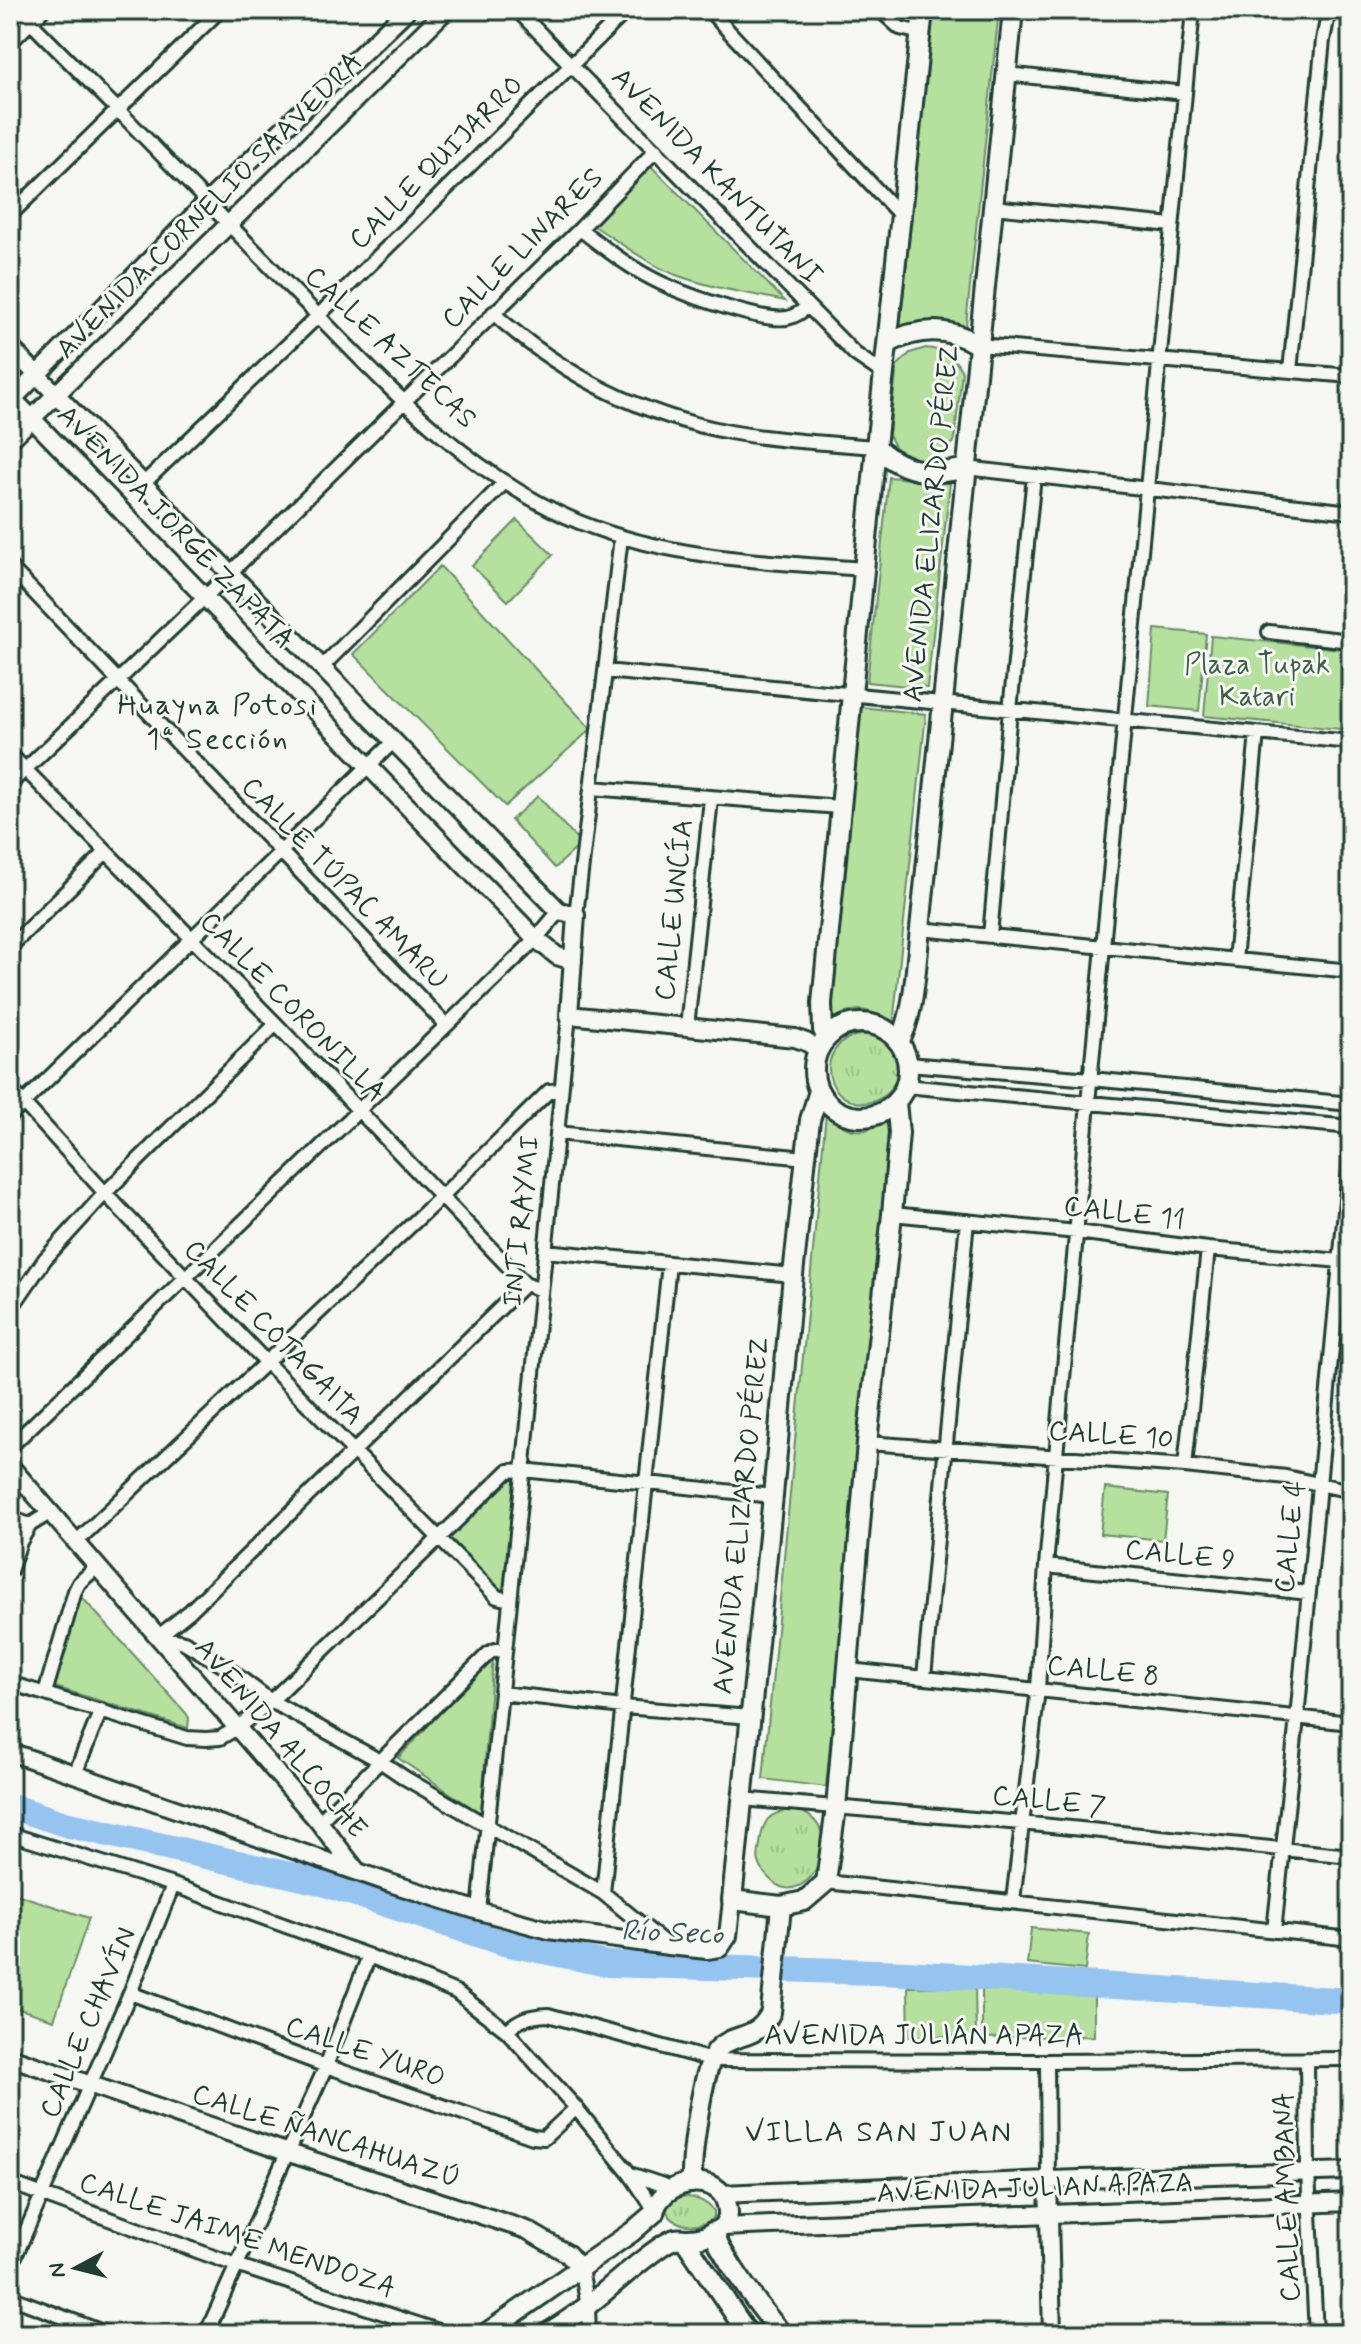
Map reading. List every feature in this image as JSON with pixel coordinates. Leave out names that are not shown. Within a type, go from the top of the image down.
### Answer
[{"type":"main road","points":[[901,1094],[889,1108],[873,1116],[855,1116],[838,1110],[824,1098],[815,1074],[823,1044],[822,1003],[840,807],[923,10]]},
{"type":"main road","name":"AVENIDA ELIZARDO PÉREZ","points":[[899,1042],[909,1017],[920,929],[1013,10]]},
{"type":"main road","points":[[887,344],[908,334],[939,331],[960,335],[978,345]]},
{"type":"main road","points":[[876,447],[900,464],[918,470],[947,472],[966,468]]},
{"type":"main road","points":[[732,1900],[781,1906],[804,1901],[826,1882],[836,1808],[867,1443],[892,1214],[901,1094],[908,1064],[899,1042],[877,1026],[860,1023],[842,1027],[823,1044]]},
{"type":"main road","name":"AVENIDA ELIZARDO PÉREZ","points":[[732,1900],[793,1275],[810,1120],[819,1091]]},
{"type":"main road","points":[[692,2183],[693,2146],[712,2060],[717,2050],[726,2044],[759,2030],[771,2012],[781,1906]]},
{"type":"main road","points":[[485,2334],[581,2269],[654,2211],[664,2192],[672,2188],[692,2183],[708,2185],[722,2194],[728,2220],[704,2237],[679,2239],[662,2232],[654,2211]]},
{"type":"main road","points":[[717,2230],[731,2268],[755,2303],[782,2334]]},
{"type":"main road","points":[[546,2334],[679,2239]]},
{"type":"main road","points":[[679,2239],[748,2334]]},
{"type":"street","name":"CALLE AZTECAS","points":[[19,10],[404,401],[505,482],[556,511],[621,537],[658,547],[745,560],[864,569]]},
{"type":"street","points":[[10,43],[43,10]]},
{"type":"street","points":[[10,215],[220,10]]},
{"type":"street","name":"AVENIDA CORNELIO SAAVEDRA","points":[[11,399],[206,203],[407,10]]},
{"type":"street","name":"AVENIDA CORNELIO SAAVEDRA","points":[[10,440],[446,10]]},
{"type":"street","name":"AVENIDA KANTUTANI","points":[[517,10],[855,354],[884,374]]},
{"type":"street","name":"CALLE QUIJARRO","points":[[143,484],[319,315],[627,10]]},
{"type":"street","points":[[709,10],[901,216]]},
{"type":"street","points":[[880,10],[900,28],[921,33]]},
{"type":"street","points":[[1013,1901],[1038,1689],[1046,1566],[1088,1103],[1193,10]]},
{"type":"street","points":[[1290,371],[1323,40],[1329,10]]},
{"type":"street","points":[[1006,74],[1185,93]]},
{"type":"street","name":"CALLE LINARES","points":[[10,784],[231,572],[580,229],[656,150]]},
{"type":"street","points":[[993,207],[1172,225]]},
{"type":"street","points":[[580,229],[651,279],[709,302],[775,318],[787,318],[808,306]]},
{"type":"street","points":[[493,313],[564,368],[601,389],[669,417],[734,433],[876,447]]},
{"type":"street","points":[[978,345],[1351,376]]},
{"type":"street","name":"AVENIDA JORGE ZAPATA","points":[[10,347],[393,742],[568,913]]},
{"type":"street","name":"AVENIDA JORGE ZAPATA","points":[[11,399],[33,418],[536,939],[557,956],[573,961]]},
{"type":"street","points":[[966,468],[1351,512]]},
{"type":"street","points":[[990,936],[1034,476]]},
{"type":"street","points":[[321,668],[505,482]]},
{"type":"street","name":"INTI RAYMI","points":[[479,1911],[569,1015],[573,961],[568,913],[591,788],[621,537]]},
{"type":"street","name":"CALLE TÚPAC AMARU","points":[[10,567],[446,1025]]},
{"type":"street","points":[[1269,632],[1351,641]]},
{"type":"street","points":[[605,671],[1351,742]]},
{"type":"street","points":[[1235,960],[1257,733]]},
{"type":"street","points":[[10,1116],[393,742]]},
{"type":"street","name":"CALLE CORONILLA","points":[[10,754],[276,1024],[525,1284],[541,1290]]},
{"type":"street","points":[[591,788],[840,807]]},
{"type":"street","name":"CALLE UNCÍA","points":[[687,1027],[711,799]]},
{"type":"street","points":[[10,947],[106,852]]},
{"type":"street","points":[[10,1447],[446,1025],[536,939],[568,913]]},
{"type":"street","points":[[920,929],[1351,971]]},
{"type":"street","points":[[569,1015],[795,1038],[823,1044]]},
{"type":"street","points":[[10,1310],[45,1259],[105,1193],[276,1024]]},
{"type":"street","points":[[908,1064],[1351,1104]]},
{"type":"street","name":"CALLE COTAGAITA","points":[[10,1088],[267,1363],[490,1591],[497,1597],[510,1600]]},
{"type":"street","points":[[76,1542],[549,1091],[561,1090]]},
{"type":"street","points":[[901,1094],[1088,1103],[1351,1127]]},
{"type":"street","points":[[557,1133],[806,1158]]},
{"type":"street","name":"CALLE 4","points":[[1274,1931],[1346,1262],[1351,1147]]},
{"type":"street","name":"CALLE 11","points":[[892,1214],[1346,1262]]},
{"type":"street","points":[[924,1677],[967,1221]]},
{"type":"street","points":[[1185,1466],[1208,1249]]},
{"type":"street","points":[[545,1251],[793,1275]]},
{"type":"street","points":[[603,1893],[669,1264]]},
{"type":"street","points":[[159,1636],[190,1611],[525,1284]]},
{"type":"street","name":"CALLE 10","points":[[867,1443],[1185,1466],[1286,1477],[1351,1491]]},
{"type":"street","name":"AVENIDA ALCOCHE","points":[[10,1466],[319,1822],[356,1870],[479,1911],[549,1930],[707,1950],[720,1948],[728,1936],[732,1900]]},
{"type":"street","points":[[10,1683],[187,1738],[220,1738],[271,1701],[508,1471],[523,1470],[773,1496]]},
{"type":"street","points":[[10,1571],[30,1525],[51,1512]]},
{"type":"street","points":[[10,1518],[30,1525]]},
{"type":"street","points":[[45,1693],[75,1591],[79,1583],[98,1566]]},
{"type":"street","name":"CALLE 9","points":[[1046,1566],[1309,1593]]},
{"type":"street","points":[[159,1636],[184,1642],[227,1668],[271,1701],[380,1761],[603,1893],[669,1946]]},
{"type":"street","points":[[319,1822],[489,1653],[505,1650]]},
{"type":"street","name":"CALLE 8","points":[[849,1670],[1351,1723]]},
{"type":"street","points":[[501,1693],[751,1717]]},
{"type":"street","points":[[75,1774],[101,1710]]},
{"type":"street","points":[[10,1752],[356,1870]]},
{"type":"street","name":"CALLE 7","points":[[742,1799],[1351,1856]]},
{"type":"street","points":[[10,1834],[173,1885],[369,1956],[456,1992],[507,2031],[630,2174],[654,2211]]},
{"type":"street","points":[[826,1882],[1351,1939]]},
{"type":"street","name":"CALLE CHAVÍN","points":[[10,2268],[130,1993],[173,1885]]},
{"type":"street","points":[[206,2334],[326,2066],[369,1956]]},
{"type":"street","name":"CALLE YURO","points":[[130,1993],[326,2066],[540,2138],[550,2133],[576,2108]]},
{"type":"street","name":"AVENIDA JULIÁN APAZA","points":[[507,2031],[528,2016],[548,2015],[712,2060],[1351,2059]]},
{"type":"street","name":"CALLE ÑANCAHUAZÚ","points":[[10,2057],[286,2152],[527,2230],[568,2254],[581,2269]]},
{"type":"street","name":"CALLE AMBANA","points":[[1307,2059],[1308,2172],[1316,2333]]},
{"type":"street","points":[[1047,2061],[1052,2334]]},
{"type":"street","name":"AVENIDA JULIAN APAZA","points":[[722,2194],[1351,2171]]},
{"type":"street","points":[[630,2174],[672,2188]]},
{"type":"street","name":"CALLE JAIME MENDOZA","points":[[10,2183],[236,2265],[448,2334]]},
{"type":"street","name":"AVENIDA JULIAN APAZA","points":[[717,2230],[1351,2202]]},
{"type":"street","points":[[581,2269],[588,2306],[589,2334]]},
{"type":"street","points":[[10,2297],[108,2334]]},
{"type":"street","points":[[1266,2334],[1351,2331]]},
{"type":"green space","points":[[933,10],[999,10],[965,334],[933,324],[900,328]]},
{"type":"green space","points":[[648,163],[785,301],[676,275],[643,258],[591,224]]},
{"type":"green space","points":[[926,348],[948,354],[962,372],[954,442],[939,458],[927,461],[896,449],[889,435],[897,366],[910,353]]},
{"type":"green space","points":[[889,477],[950,483],[927,688],[867,682]]},
{"type":"green space","points":[[517,520],[553,555],[508,601],[472,566]]},
{"type":"green space","points":[[440,566],[591,729],[505,806],[353,654]]},
{"type":"green space","points":[[1155,629],[1206,634],[1199,711],[1149,706]]},
{"type":"green space","name":"Plaza Tupak Katari","points":[[1211,636],[1351,650],[1351,730],[1204,716]]},
{"type":"green space","points":[[861,707],[926,714],[893,1025],[877,1014],[862,1010],[847,1012],[830,1020]]},
{"type":"green space","points":[[538,796],[581,844],[555,868],[511,820]]},
{"type":"green space","points":[[863,1035],[887,1045],[897,1069],[887,1093],[863,1103],[839,1093],[829,1069],[839,1045]]},
{"type":"green space","points":[[826,1113],[842,1126],[857,1130],[873,1128],[891,1118],[826,1787],[763,1779]]},
{"type":"green space","points":[[516,1473],[504,1596],[448,1539]]},
{"type":"green space","points":[[1105,1488],[1168,1495],[1163,1540],[1100,1534]]},
{"type":"green space","points":[[80,1595],[186,1713],[188,1728],[52,1686]]},
{"type":"green space","points":[[493,1657],[481,1814],[398,1758]]},
{"type":"green space","points":[[794,1809],[812,1818],[821,1832],[823,1847],[820,1863],[811,1877],[800,1886],[786,1888],[766,1875],[758,1853],[768,1819]]},
{"type":"green space","points":[[10,1892],[89,1918],[54,2020],[10,2006]]},
{"type":"green space","points":[[1031,1928],[1089,1934],[1085,1970],[1027,1964]]},
{"type":"green space","points":[[975,1986],[976,2036],[909,2037],[908,1987]]},
{"type":"green space","points":[[982,1987],[1094,1993],[1094,2036],[982,2038]]},
{"type":"green space","points":[[676,2196],[702,2201],[714,2211],[714,2217],[695,2225],[675,2221],[666,2210],[668,2202]]},
{"type":"waterway","name":"Río Seco","points":[[10,1806],[65,1824],[316,1881],[504,1943],[608,1964],[907,1973],[1351,2001]]},
{"type":"district","name":"Huayna Potosi 1ª Sección","points":[[218,722]]},
{"type":"district","name":"VILLA SAN JUAN","points":[[879,2132]]}]
